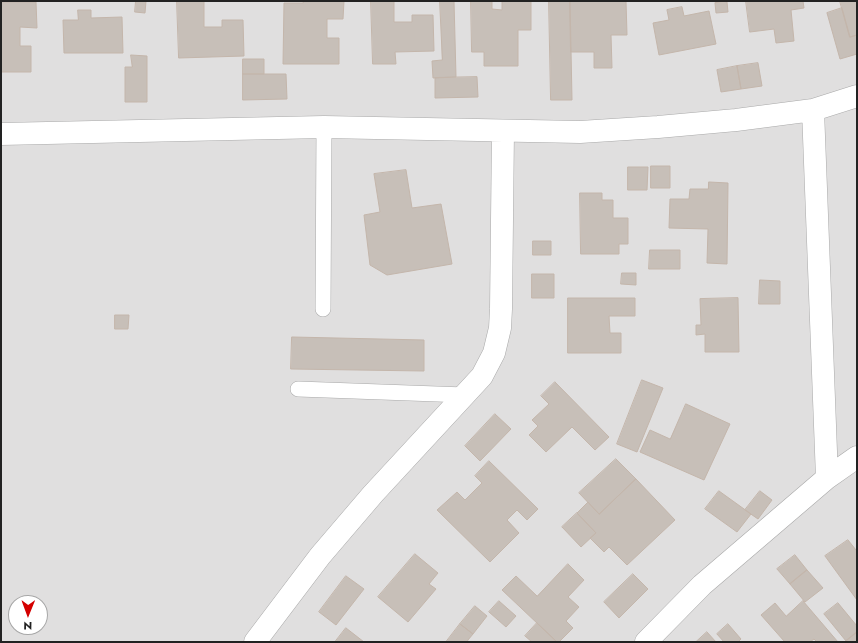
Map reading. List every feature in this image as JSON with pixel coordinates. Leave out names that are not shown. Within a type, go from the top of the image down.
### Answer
[{"type":"street","points":[[1,134],[324,127],[580,132],[736,120],[813,110],[857,96]]},
{"type":"street","points":[[813,110],[827,478]]},
{"type":"street","points":[[255,642],[320,556],[373,494],[482,376],[494,353],[500,328],[501,309],[503,131]]},
{"type":"street","points":[[646,642],[702,585],[827,478],[857,457]]},
{"type":"lane","points":[[323,309],[324,127]]},
{"type":"lane","points":[[298,389],[465,395]]},
{"type":"shaded area","points":[[1,1],[857,1],[857,642],[1,642]]},
{"type":"building","points":[[136,1],[146,1],[145,13],[135,12]]},
{"type":"building","points":[[177,1],[204,1],[204,27],[222,27],[222,20],[243,20],[244,56],[179,58]]},
{"type":"building","points":[[303,1],[344,1],[343,19],[327,19],[327,38],[339,38],[339,64],[283,64],[284,3],[303,3]]},
{"type":"building","points":[[371,1],[394,1],[394,22],[412,22],[412,15],[433,15],[434,51],[395,52],[396,64],[373,64]]},
{"type":"building","points":[[440,1],[454,1],[456,77],[433,78],[432,61],[442,60]]},
{"type":"building","points":[[471,1],[492,1],[492,9],[502,10],[502,1],[531,1],[531,30],[518,30],[518,66],[484,66],[484,52],[472,52]]},
{"type":"building","points":[[549,1],[570,1],[572,100],[551,100]]},
{"type":"building","points":[[570,1],[626,1],[627,35],[611,35],[612,68],[594,68],[594,52],[571,52]]},
{"type":"building","points":[[746,1],[803,1],[804,8],[791,10],[794,41],[776,43],[774,29],[750,32]]},
{"type":"building","points":[[840,1],[857,1],[857,35],[850,37]]},
{"type":"building","points":[[1,2],[36,2],[37,28],[20,27],[20,46],[31,46],[31,72],[1,72]]},
{"type":"building","points":[[727,2],[728,12],[716,13],[715,3]]},
{"type":"building","points":[[682,7],[684,16],[709,11],[716,44],[659,55],[653,23],[669,20],[667,10]]},
{"type":"building","points":[[842,8],[850,37],[857,35],[857,54],[840,59],[827,13]]},
{"type":"building","points":[[78,10],[91,10],[91,18],[122,17],[123,53],[64,53],[63,20],[78,20]]},
{"type":"building","points":[[131,55],[147,56],[147,102],[125,102],[125,67],[132,67]]},
{"type":"building","points":[[243,59],[264,59],[264,74],[243,74]]},
{"type":"building","points":[[758,63],[762,86],[741,89],[737,66]]},
{"type":"building","points":[[737,66],[741,89],[721,92],[717,70]]},
{"type":"building","points":[[243,74],[286,74],[287,99],[243,100]]},
{"type":"building","points":[[477,77],[478,97],[435,98],[435,78]]},
{"type":"building","points":[[651,166],[670,166],[670,188],[651,188]]},
{"type":"building","points":[[628,167],[648,167],[647,190],[628,190]]},
{"type":"building","points":[[406,170],[412,208],[441,204],[452,264],[387,275],[370,265],[364,215],[380,212],[374,174]]},
{"type":"building","points":[[709,182],[728,183],[727,264],[707,263],[708,229],[669,228],[670,199],[689,199],[690,189],[708,189]]},
{"type":"building","points":[[580,193],[602,193],[602,200],[613,200],[613,218],[628,218],[628,244],[619,244],[619,254],[581,254]]},
{"type":"building","points":[[533,241],[551,241],[551,255],[533,255]]},
{"type":"building","points":[[650,250],[680,250],[680,269],[649,269]]},
{"type":"building","points":[[622,273],[636,273],[636,285],[621,284]]},
{"type":"building","points":[[532,274],[554,274],[554,298],[532,298]]},
{"type":"building","points":[[760,280],[780,281],[780,304],[759,304]]},
{"type":"building","points":[[568,298],[635,298],[635,316],[609,316],[610,333],[621,333],[621,353],[568,353]]},
{"type":"building","points":[[738,298],[739,352],[705,352],[705,334],[696,335],[696,325],[701,325],[700,299]]},
{"type":"building","points":[[115,315],[129,315],[128,329],[115,329]]},
{"type":"building","points":[[292,337],[424,340],[424,371],[291,369]]},
{"type":"building","points":[[642,380],[663,388],[637,452],[617,444]]},
{"type":"building","points":[[555,382],[609,437],[595,450],[572,427],[546,452],[529,435],[538,426],[532,420],[549,404],[541,396]]},
{"type":"building","points":[[686,404],[730,424],[704,480],[640,452],[650,430],[670,439]]},
{"type":"building","points":[[495,414],[511,429],[480,461],[465,446]]},
{"type":"building","points":[[616,459],[636,479],[599,514],[579,493]]},
{"type":"building","points":[[489,461],[538,509],[527,520],[517,510],[507,520],[519,533],[490,562],[437,510],[457,492],[465,500],[482,483],[475,476]]},
{"type":"building","points":[[636,479],[675,520],[627,565],[609,547],[604,552],[590,538],[596,533],[577,513],[588,502],[599,514]]},
{"type":"building","points":[[719,491],[751,514],[737,532],[705,509]]},
{"type":"building","points":[[760,491],[772,500],[758,519],[745,510]]},
{"type":"building","points":[[577,513],[596,533],[581,547],[562,527]]},
{"type":"building","points":[[848,540],[856,550],[857,549],[857,600],[825,556]]},
{"type":"building","points":[[415,554],[438,573],[429,584],[436,589],[408,622],[378,597]]},
{"type":"building","points":[[795,555],[807,570],[790,584],[777,569]]},
{"type":"building","points":[[568,564],[584,580],[568,597],[579,607],[566,621],[573,628],[559,642],[557,642],[502,590],[516,576],[537,596]]},
{"type":"building","points":[[807,570],[823,588],[805,602],[790,584]]},
{"type":"building","points":[[633,574],[648,589],[619,618],[604,602]]},
{"type":"building","points":[[346,576],[364,589],[336,625],[319,612]]},
{"type":"building","points":[[499,601],[516,616],[506,627],[489,612]]},
{"type":"building","points":[[803,601],[838,642],[817,642],[814,639],[810,642],[782,642],[784,641],[761,615],[775,603],[786,616]]},
{"type":"building","points":[[838,603],[857,626],[857,632],[846,641],[824,614]]},
{"type":"building","points":[[475,606],[487,616],[473,634],[460,624]]},
{"type":"building","points":[[537,623],[557,642],[532,642],[525,636]]},
{"type":"building","points":[[460,624],[473,634],[467,642],[446,642]]},
{"type":"building","points":[[728,624],[741,639],[738,642],[724,642],[717,634]]},
{"type":"building","points":[[346,628],[364,642],[335,642]]},
{"type":"building","points":[[707,632],[716,642],[696,642]]},
{"type":"building","points":[[857,632],[857,642],[846,641]]}]
